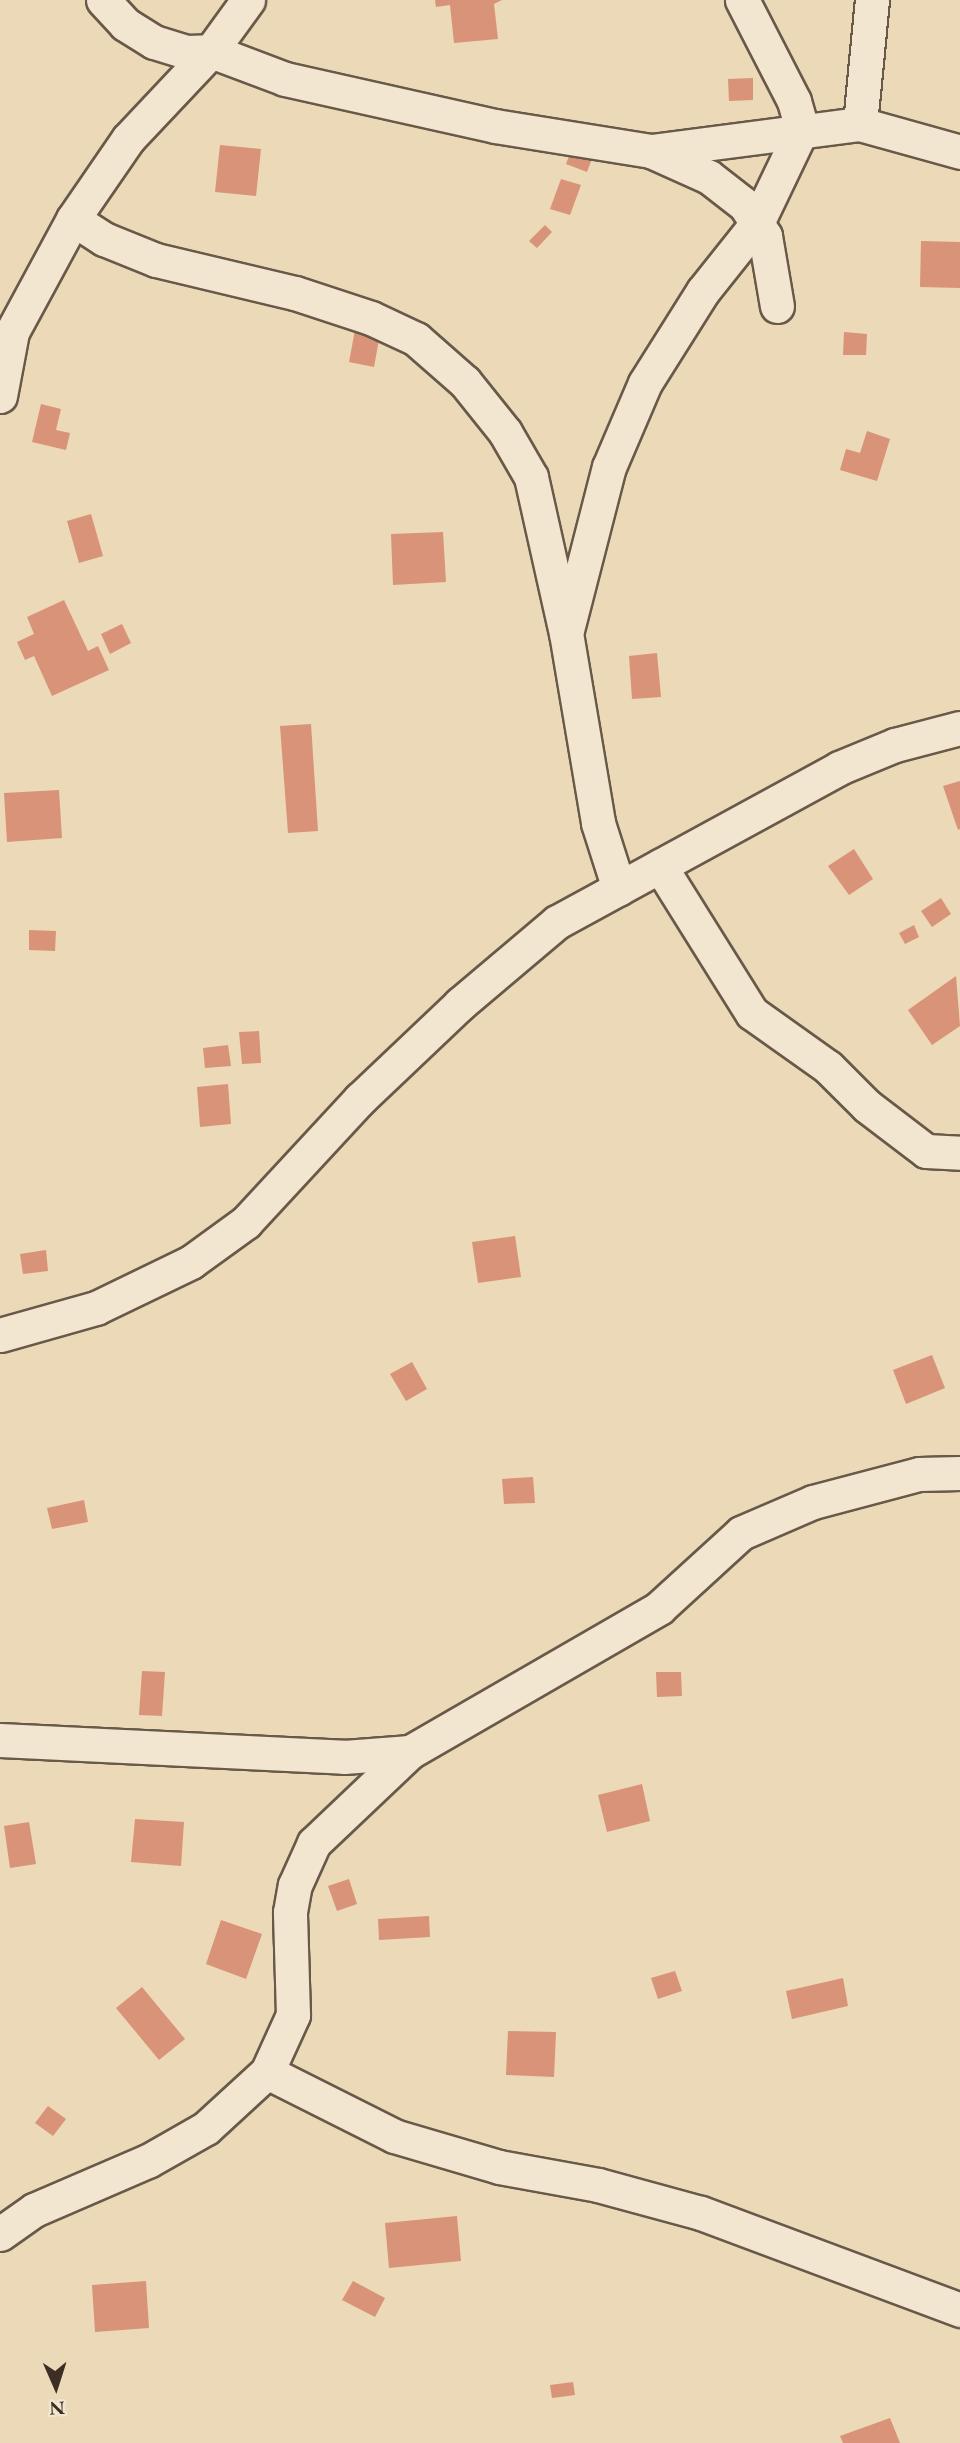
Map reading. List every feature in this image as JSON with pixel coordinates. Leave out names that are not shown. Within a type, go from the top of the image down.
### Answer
[{"type":"street","points":[[103,0],[125,24],[154,42],[186,52],[211,51],[285,79],[495,126],[651,151],[737,143],[802,129],[860,124],[960,152]]},
{"type":"street","points":[[0,396],[12,332],[72,219],[128,139],[211,51],[248,0]]},
{"type":"street","points":[[566,633],[609,467],[645,383],[703,291],[757,223],[802,129],[794,101],[742,0]]},
{"type":"street","points":[[860,124],[872,0]]},
{"type":"street","points":[[651,151],[709,177],[745,205],[757,223],[772,259],[777,306]]},
{"type":"street","points":[[72,219],[104,239],[156,260],[295,293],[371,318],[416,339],[464,382],[505,432],[531,477],[566,633],[598,823],[619,889]]},
{"type":"street","points":[[0,1335],[96,1308],[191,1262],[246,1222],[360,1099],[460,1004],[557,922],[839,768],[895,745],[960,728]]},
{"type":"street","points":[[660,866],[752,1013],[828,1067],[867,1106],[926,1151],[960,1153]]},
{"type":"street","points":[[0,2234],[34,2210],[148,2161],[206,2127],[267,2072],[293,2015],[290,1912],[309,1854],[314,1843],[410,1752],[659,1608],[741,1533],[813,1502],[919,1474],[960,1473]]},
{"type":"street","points":[[0,1740],[344,1757],[410,1752]]},
{"type":"street","points":[[267,2072],[394,2136],[499,2167],[598,2185],[701,2213],[960,2310]]},
{"type":"building","points":[[435,0],[502,0],[494,4],[498,39],[454,43],[450,5],[436,7]]},
{"type":"building","points":[[753,78],[753,100],[729,101],[728,79]]},
{"type":"building","points":[[220,145],[261,149],[256,196],[215,192]]},
{"type":"building","points":[[572,148],[593,156],[587,172],[566,164]]},
{"type":"building","points":[[561,179],[581,185],[570,215],[550,209]]},
{"type":"building","points":[[545,225],[552,232],[537,248],[529,241]]},
{"type":"building","points":[[921,241],[960,242],[960,288],[920,287]]},
{"type":"building","points":[[355,330],[380,334],[374,367],[349,362]]},
{"type":"building","points":[[844,332],[867,334],[866,355],[843,355]]},
{"type":"building","points":[[41,404],[61,409],[56,430],[70,433],[66,450],[32,442]]},
{"type":"building","points":[[867,431],[890,439],[877,481],[840,470],[846,449],[860,453]]},
{"type":"building","points":[[91,514],[103,556],[79,563],[67,521]]},
{"type":"building","points":[[443,532],[446,582],[393,585],[391,534]]},
{"type":"building","points":[[64,600],[88,651],[98,646],[109,670],[52,696],[34,656],[25,660],[17,642],[34,634],[27,617]]},
{"type":"building","points":[[122,624],[131,643],[110,654],[101,634]]},
{"type":"building","points":[[657,653],[661,697],[632,699],[629,656]]},
{"type":"building","points":[[311,724],[318,831],[288,833],[280,726]]},
{"type":"building","points":[[960,781],[960,829],[958,830],[943,786]]},
{"type":"building","points":[[59,790],[62,838],[7,842],[4,793]]},
{"type":"building","points":[[854,849],[873,879],[849,895],[828,866]]},
{"type":"building","points":[[941,898],[951,914],[932,927],[921,911]]},
{"type":"building","points":[[914,925],[919,937],[905,944],[899,933]]},
{"type":"building","points":[[29,930],[56,931],[55,951],[29,950]]},
{"type":"building","points":[[956,976],[960,1026],[932,1045],[908,1010]]},
{"type":"building","points":[[259,1031],[261,1063],[242,1064],[239,1032]]},
{"type":"building","points":[[228,1045],[231,1066],[205,1068],[203,1048]]},
{"type":"building","points":[[228,1084],[231,1124],[200,1127],[197,1087]]},
{"type":"building","points":[[515,1236],[521,1277],[478,1283],[472,1242]]},
{"type":"building","points":[[46,1250],[48,1271],[23,1274],[20,1254]]},
{"type":"building","points":[[932,1355],[945,1388],[906,1404],[893,1370]]},
{"type":"building","points":[[412,1362],[427,1389],[406,1401],[390,1374]]},
{"type":"building","points":[[533,1477],[535,1503],[504,1504],[502,1479]]},
{"type":"building","points":[[84,1500],[88,1522],[52,1529],[47,1508]]},
{"type":"building","points":[[142,1671],[165,1672],[162,1716],[139,1715]]},
{"type":"building","points":[[656,1672],[681,1672],[682,1696],[657,1697]]},
{"type":"building","points":[[642,1784],[650,1821],[607,1832],[598,1795]]},
{"type":"building","points":[[135,1819],[184,1822],[181,1866],[131,1862]]},
{"type":"building","points":[[29,1822],[36,1864],[10,1868],[4,1826]]},
{"type":"building","points":[[349,1879],[357,1904],[337,1911],[328,1886]]},
{"type":"building","points":[[429,1916],[430,1937],[379,1940],[378,1919]]},
{"type":"building","points":[[221,1920],[262,1934],[246,1979],[206,1964]]},
{"type":"building","points":[[675,1971],[682,1991],[658,1999],[651,1978]]},
{"type":"building","points":[[843,1978],[848,2006],[792,2019],[786,1991]]},
{"type":"building","points":[[142,1987],[185,2039],[159,2060],[116,2008]]},
{"type":"building","points":[[508,2031],[556,2032],[554,2077],[506,2075]]},
{"type":"building","points":[[48,2106],[66,2119],[53,2136],[35,2123]]},
{"type":"building","points":[[457,2216],[461,2261],[389,2268],[385,2223]]},
{"type":"building","points":[[146,2281],[149,2328],[95,2332],[92,2285]]},
{"type":"building","points":[[353,2281],[385,2298],[375,2317],[342,2300]]},
{"type":"building","points":[[573,2382],[575,2395],[552,2398],[550,2385]]},
{"type":"building","points":[[890,2418],[900,2443],[843,2443],[840,2436]]}]
